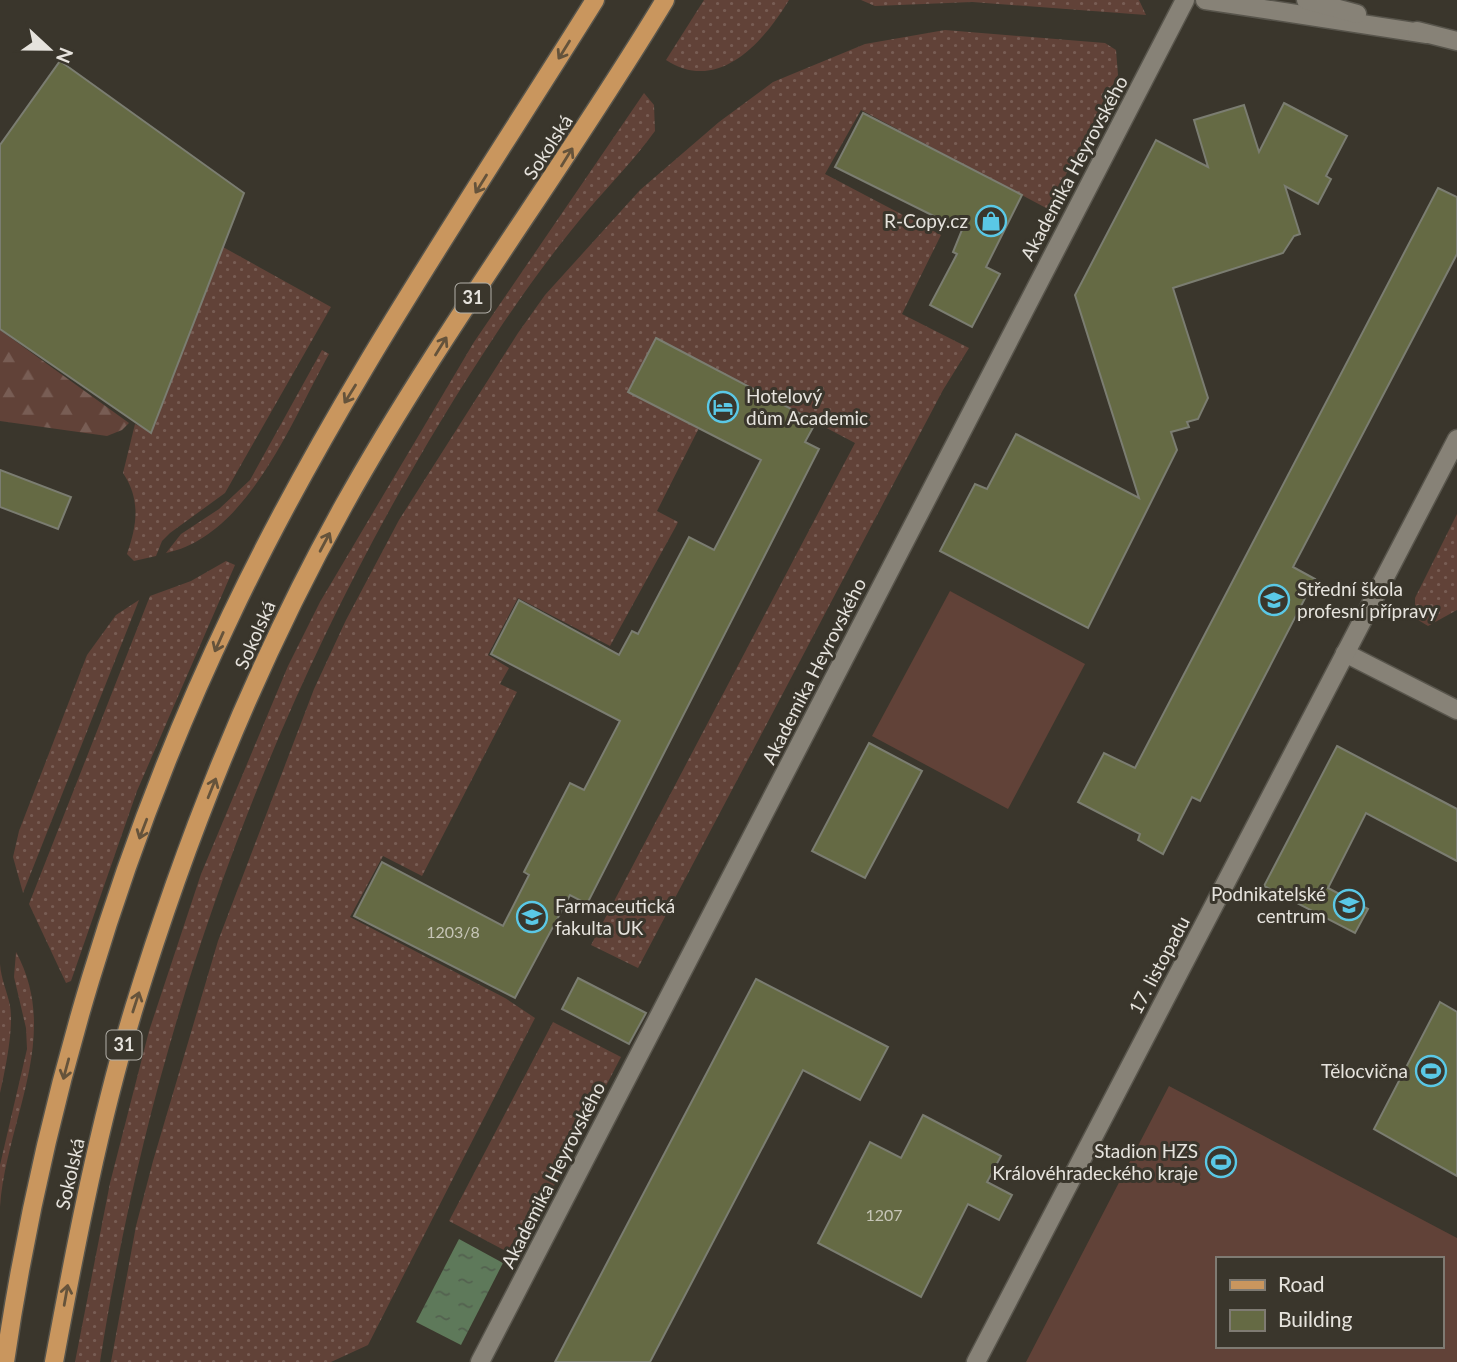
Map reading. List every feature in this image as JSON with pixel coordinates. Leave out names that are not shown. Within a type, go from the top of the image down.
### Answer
[{"type":"main road","name":"Sokolská","points":[[54,1362],[86,1195],[133,1010],[160,929],[232,739],[293,603],[344,505],[451,330],[552,181],[665,0]]},
{"type":"main road","name":"Sokolská","points":[[5,1362],[40,1173],[65,1070],[123,882],[179,733],[230,616],[325,434],[589,5]]},
{"type":"street","name":"Akademika Heyrovského","points":[[480,1362],[1185,0]]},
{"type":"street","points":[[1205,0],[1427,34]]},
{"type":"street","points":[[1306,0],[1457,41]]},
{"type":"street","name":"17. listopadu","points":[[976,1362],[1457,439]]},
{"type":"street","points":[[1345,653],[1457,710]]},
{"type":"green space","points":[[704,0],[789,0],[766,32],[737,59],[704,71],[685,69],[666,60]]},
{"type":"green space","points":[[861,0],[1139,0],[1146,15],[972,2],[875,6]]},
{"type":"green space","points":[[945,30],[1105,43],[1116,50],[1118,75],[1048,209],[861,110],[825,174],[941,235],[902,314],[969,348],[943,390],[638,968],[591,945],[855,443],[656,338],[628,392],[699,428],[657,511],[678,522],[675,528],[610,646],[518,598],[488,655],[509,668],[500,684],[517,692],[422,876],[383,856],[350,917],[505,998],[535,1018],[368,1345],[331,1362],[111,1362],[136,1226],[218,941],[314,689],[346,620],[399,520],[545,295],[640,190],[719,122],[773,82],[865,44]]},
{"type":"green space","points":[[644,93],[654,105],[655,131],[564,239],[498,331],[424,449],[357,571],[297,697],[243,825],[197,956],[157,1090],[125,1225],[100,1362],[75,1362],[110,1183],[149,1031],[201,874],[288,666],[320,602],[474,342]]},
{"type":"green space","points":[[223,247],[331,307],[225,493],[170,533],[162,541],[156,556],[134,561],[127,554],[135,523],[135,503],[123,473],[135,424],[152,432]]},
{"type":"green space","points":[[0,330],[129,423],[122,430],[107,436],[0,421]]},
{"type":"green space","points":[[322,350],[329,354],[283,441],[244,500],[221,524],[195,542],[166,553],[181,534],[219,509],[250,480]]},
{"type":"green space","points":[[1457,514],[1457,610],[1428,626],[1415,618],[1415,598]]},
{"type":"green space","points":[[226,561],[235,565],[137,791],[71,981],[66,983],[29,904],[150,596],[191,581]]},
{"type":"green space","points":[[950,591],[1085,664],[1008,809],[872,736]]},
{"type":"green space","points":[[139,600],[23,893],[13,857],[19,831],[87,655],[116,615]]},
{"type":"green space","points":[[16,952],[29,984],[34,1015],[33,1047],[28,1079],[4,1175],[0,1207],[0,1165],[27,1049],[26,1028],[14,977]]},
{"type":"green space","points":[[0,964],[10,1006],[11,1026],[0,1093]]},
{"type":"green space","points":[[553,1022],[621,1057],[517,1257],[449,1221]]},
{"type":"green space","name":"Stadion HZS Královéhradeckého kraje","points":[[1169,1086],[1457,1238],[1457,1362],[1026,1362]]},
{"type":"water","points":[[459,1239],[503,1263],[461,1345],[416,1322]]},
{"type":"building","points":[[60,61],[244,193],[151,433],[0,329],[0,145]]},
{"type":"building","points":[[1284,103],[1347,136],[1326,176],[1331,179],[1318,204],[1285,186],[1300,234],[1294,236],[1283,253],[1173,288],[1208,398],[1198,419],[1187,422],[1189,427],[1171,432],[1177,450],[1088,628],[940,551],[975,484],[987,489],[1016,434],[1139,498],[1075,295],[1156,140],[1208,167],[1194,120],[1244,105],[1259,152]]},
{"type":"building","points":[[863,113],[1022,195],[986,267],[1000,274],[972,327],[930,305],[957,254],[953,252],[962,230],[835,167]]},
{"type":"building","points":[[1438,188],[1457,197],[1457,254],[1293,567],[1315,579],[1200,801],[1192,797],[1163,854],[1138,840],[1140,834],[1078,802],[1104,753],[1135,768]]},
{"type":"building","points":[[656,338],[816,422],[805,442],[819,449],[587,904],[570,895],[515,998],[354,916],[382,862],[503,926],[529,875],[524,872],[570,783],[584,790],[620,721],[491,654],[519,600],[619,655],[632,631],[638,634],[689,537],[714,550],[761,460],[628,392]]},
{"type":"building","points":[[0,470],[71,497],[58,529],[0,507]]},
{"type":"building","points":[[869,743],[922,771],[865,878],[812,851]]},
{"type":"building","points":[[1337,746],[1457,809],[1457,861],[1366,813],[1328,888],[1368,909],[1355,933],[1264,886]]},
{"type":"building","points":[[578,978],[646,1013],[629,1044],[562,1009]]},
{"type":"building","points":[[756,979],[888,1047],[860,1100],[803,1070],[650,1362],[555,1362]]},
{"type":"building","name":"Tělocvična","points":[[1440,1002],[1457,1012],[1457,1176],[1374,1129]]},
{"type":"building","points":[[923,1115],[1001,1156],[987,1182],[1012,1195],[999,1220],[968,1204],[921,1297],[818,1243],[870,1142],[901,1158]]},
{"type":"place","name":"R-Copy.cz","points":[[991,221]]},
{"type":"place","name":"Hotelový dům Academic","points":[[723,407]]},
{"type":"place","name":"Střední škola profesní přípravy","points":[[1274,600]]},
{"type":"place","name":"Podnikatelské centrum","points":[[1349,905]]},
{"type":"place","name":"Farmaceutická fakulta UK","points":[[532,917]]},
{"type":"place","name":"Tělocvična","points":[[1431,1071]]},
{"type":"place","name":"Stadion HZS Královéhradeckého kraje","points":[[1221,1162]]}]
